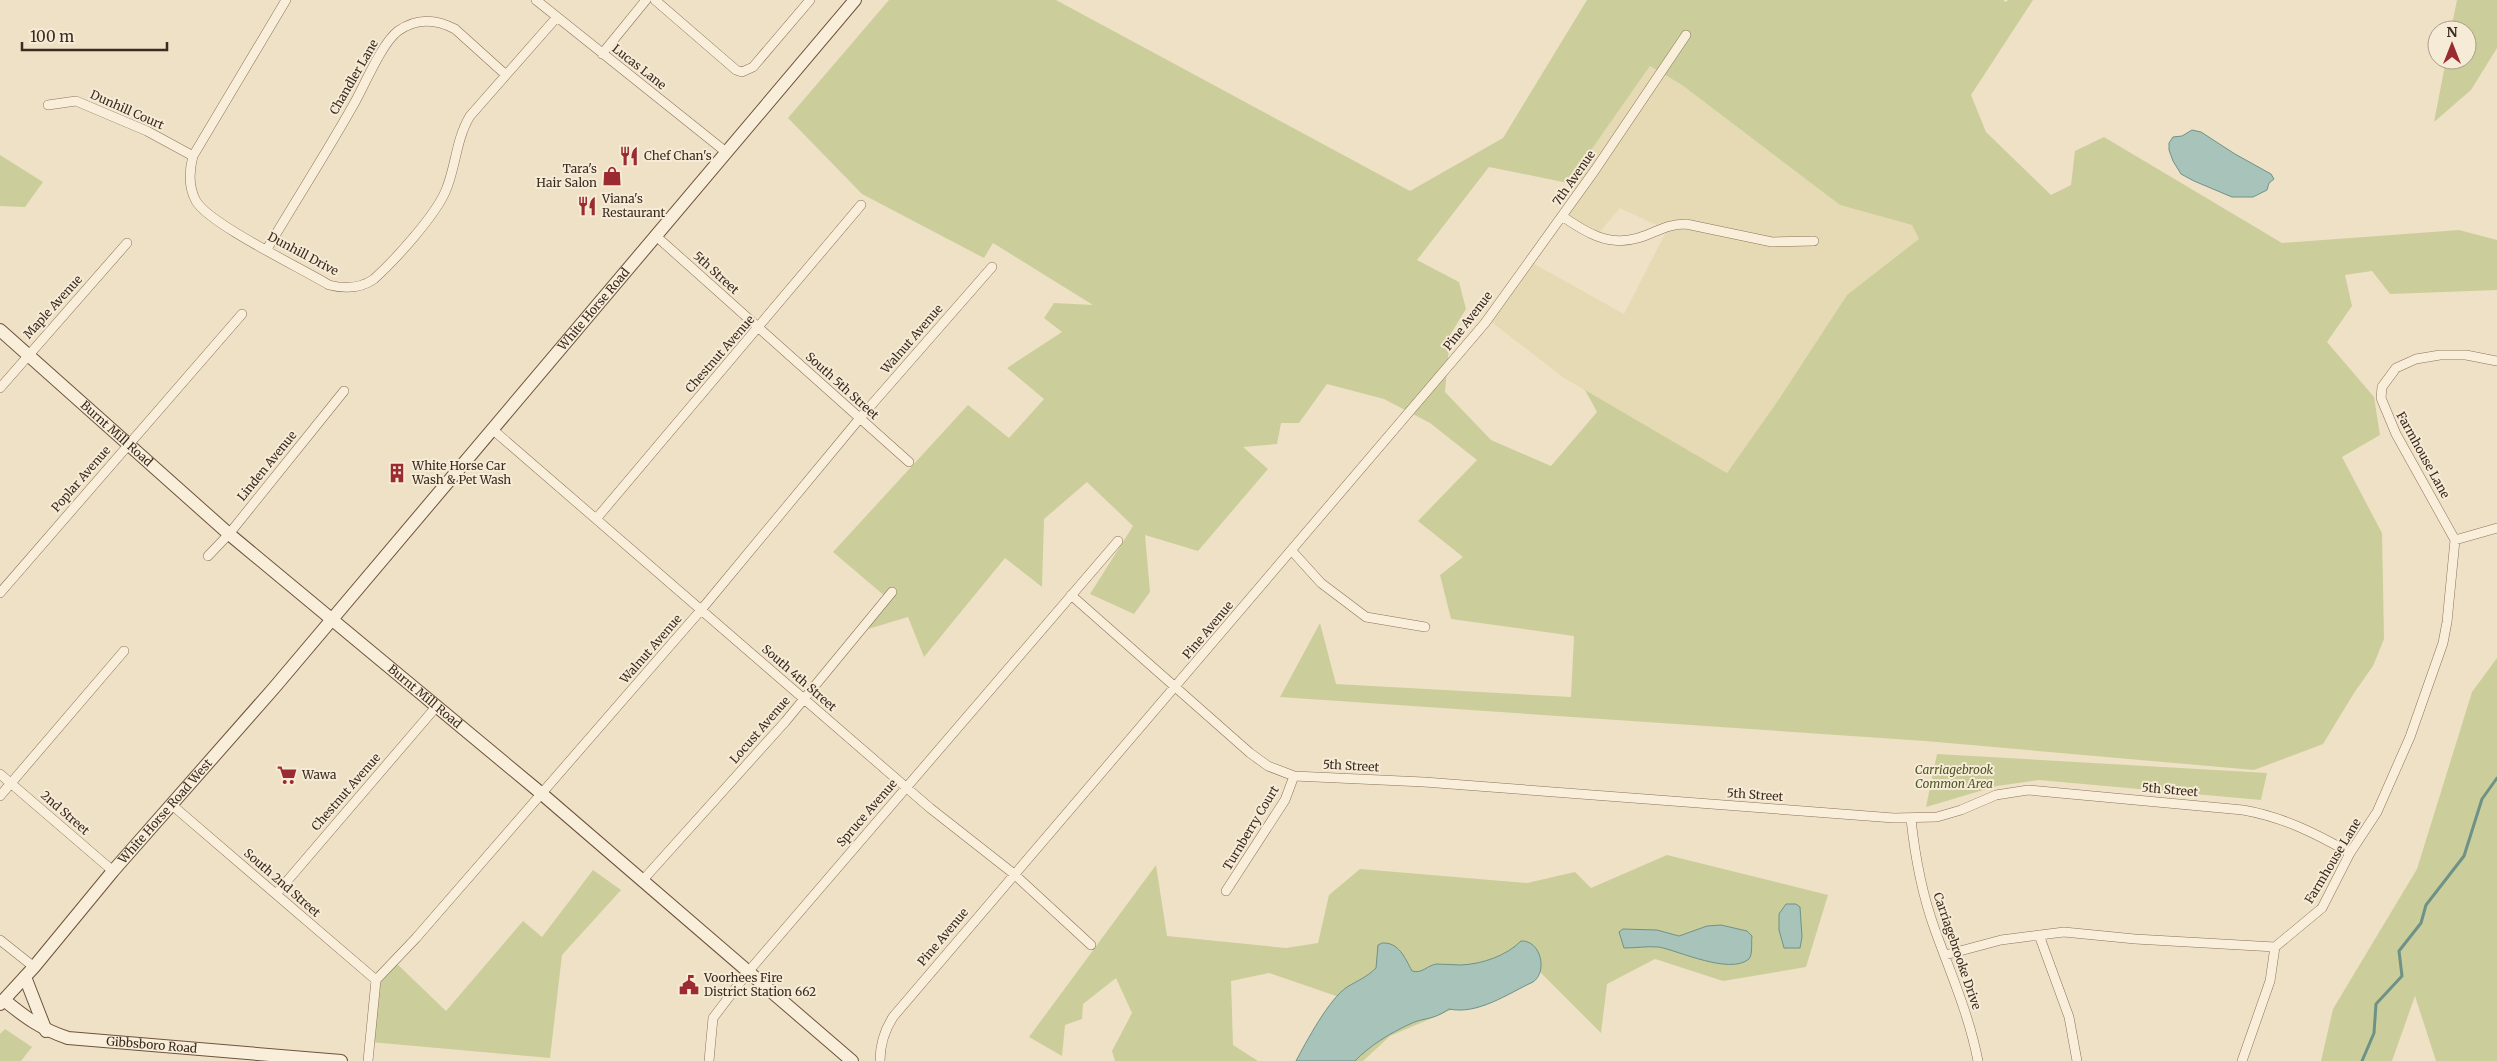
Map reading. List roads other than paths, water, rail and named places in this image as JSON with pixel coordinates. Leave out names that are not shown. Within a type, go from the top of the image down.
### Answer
[{"type":"main road","name":"White Horse Road","points":[[332,619],[855,0]]},
{"type":"main road","name":"Burnt Mill Road","points":[[0,330],[228,534],[542,794],[852,1061]]},
{"type":"main road","name":"White Horse Road West","points":[[2,1002],[30,972],[113,871],[332,619]]},
{"type":"main road","points":[[30,972],[46,1031]]},
{"type":"main road","name":"Gibbsboro Road","points":[[2,1002],[46,1031],[68,1038],[340,1061]]},
{"type":"street","name":"Dunhill Drive","points":[[286,0],[193,156],[190,179],[197,202],[204,212],[222,224],[329,284],[355,287],[366,285],[374,279],[443,197],[466,123],[557,17]]},
{"type":"street","name":"Lucas Lane","points":[[536,0],[726,152]]},
{"type":"street","points":[[602,54],[646,0]]},
{"type":"street","points":[[655,0],[736,70],[742,72],[753,67],[810,0]]},
{"type":"street","name":"Chandler Lane","points":[[267,250],[392,36],[398,31],[408,25],[426,20],[446,24],[455,29],[506,75]]},
{"type":"street","name":"7th Avenue","points":[[1686,35],[1562,216],[1590,235],[1602,239],[1620,241],[1637,238],[1671,224],[1686,224],[1772,242],[1814,241]]},
{"type":"street","name":"Dunhill Court","points":[[48,104],[76,101],[147,131],[193,156]]},
{"type":"street","name":"Chestnut Avenue","points":[[596,519],[861,205]]},
{"type":"street","name":"Pine Avenue","points":[[880,1061],[880,1048],[886,1028],[893,1017],[1485,323],[1562,216]]},
{"type":"street","name":"5th Street","points":[[656,236],[759,328]]},
{"type":"street","name":"Maple Avenue","points":[[0,388],[127,244]]},
{"type":"street","name":"Walnut Avenue","points":[[376,980],[416,938],[701,610],[860,418],[992,266]]},
{"type":"street","name":"Poplar Avenue","points":[[0,594],[242,314]]},
{"type":"street","name":"South 5th Street","points":[[759,328],[908,462]]},
{"type":"street","name":"Farmhouse Lane","points":[[2275,947],[2322,908],[2350,853],[2378,812],[2399,762],[2443,643],[2447,622],[2455,540],[2386,413],[2381,398],[2382,387],[2396,368],[2416,359],[2440,355],[2466,355],[2497,361]]},
{"type":"street","name":"Linden Avenue","points":[[208,556],[344,391]]},
{"type":"street","name":"South 4th Street","points":[[492,429],[906,787],[1014,874],[1091,945]]},
{"type":"street","points":[[2455,540],[2497,528]]},
{"type":"street","name":"Spruce Avenue","points":[[709,1061],[713,1018],[748,972],[1118,540]]},
{"type":"street","points":[[1292,551],[1321,583],[1366,617],[1425,626]]},
{"type":"street","name":"Locust Avenue","points":[[642,881],[804,699],[892,592]]},
{"type":"street","points":[[1071,595],[1175,688]]},
{"type":"street","points":[[0,796],[124,651]]},
{"type":"street","name":"5th Street","points":[[1175,688],[1250,753],[1268,766],[1294,776],[1424,782],[1911,819],[1937,817],[1961,810],[1996,795],[2028,790],[2243,810],[2266,814],[2311,831],[2350,853]]},
{"type":"street","name":"Chestnut Avenue","points":[[276,894],[436,707]]},
{"type":"street","name":"2nd Street","points":[[0,774],[113,871]]},
{"type":"street","name":"Turnberry Court","points":[[1226,891],[1285,800],[1294,776]]},
{"type":"street","name":"South 2nd Street","points":[[172,805],[376,980]]},
{"type":"street","name":"Carriagebrooke Drive","points":[[1911,819],[1921,884],[1962,999],[1978,1061]]},
{"type":"street","points":[[1945,955],[2001,940],[2064,932],[2275,947],[2270,980],[2242,1061]]},
{"type":"street","points":[[2039,935],[2069,1017],[2077,1061]]},
{"type":"street","points":[[0,940],[30,972]]},
{"type":"street","points":[[368,1061],[376,980]]},
{"type":"water","points":[[2192,130],[2201,132],[2271,174],[2274,179],[2269,183],[2267,190],[2253,197],[2232,197],[2181,174],[2173,161],[2169,150],[2169,143],[2173,137],[2182,136]]},
{"type":"water","points":[[1786,904],[1796,904],[1800,907],[1802,937],[1800,948],[1784,948],[1779,930],[1779,914]]},
{"type":"water","points":[[1721,925],[1747,931],[1752,936],[1749,959],[1740,963],[1717,963],[1659,947],[1624,948],[1619,932],[1623,929],[1657,930],[1679,936],[1707,926]]},
{"type":"water","points":[[1521,941],[1528,942],[1533,946],[1538,951],[1540,957],[1540,971],[1538,977],[1533,982],[1481,1006],[1471,1009],[1449,1009],[1433,1017],[1410,1024],[1381,1040],[1355,1061],[1296,1061],[1318,1021],[1333,1001],[1347,987],[1376,968],[1378,945],[1388,943],[1393,945],[1404,956],[1412,971],[1416,972],[1437,964],[1461,965],[1485,961],[1501,955]]},
{"type":"waterway","points":[[2362,1061],[2374,1033],[2376,1004],[2402,976],[2399,951],[2421,923],[2426,905],[2464,856],[2482,799],[2497,778]]},
{"type":"place","name":"Chef Chan's","points":[[629,156]]},
{"type":"place","name":"Tara's Hair Salon","points":[[612,176]]},
{"type":"place","name":"Viana's Restaurant","points":[[587,206]]},
{"type":"place","name":"White Horse Car Wash & Pet Wash","points":[[397,473]]},
{"type":"place","name":"Wawa","points":[[287,775]]},
{"type":"place","name":"Voorhees Fire District Station 662","points":[[689,985]]},
{"type":"park label","name":"Carriagebrook Common Area","points":[[1954,777]]}]
